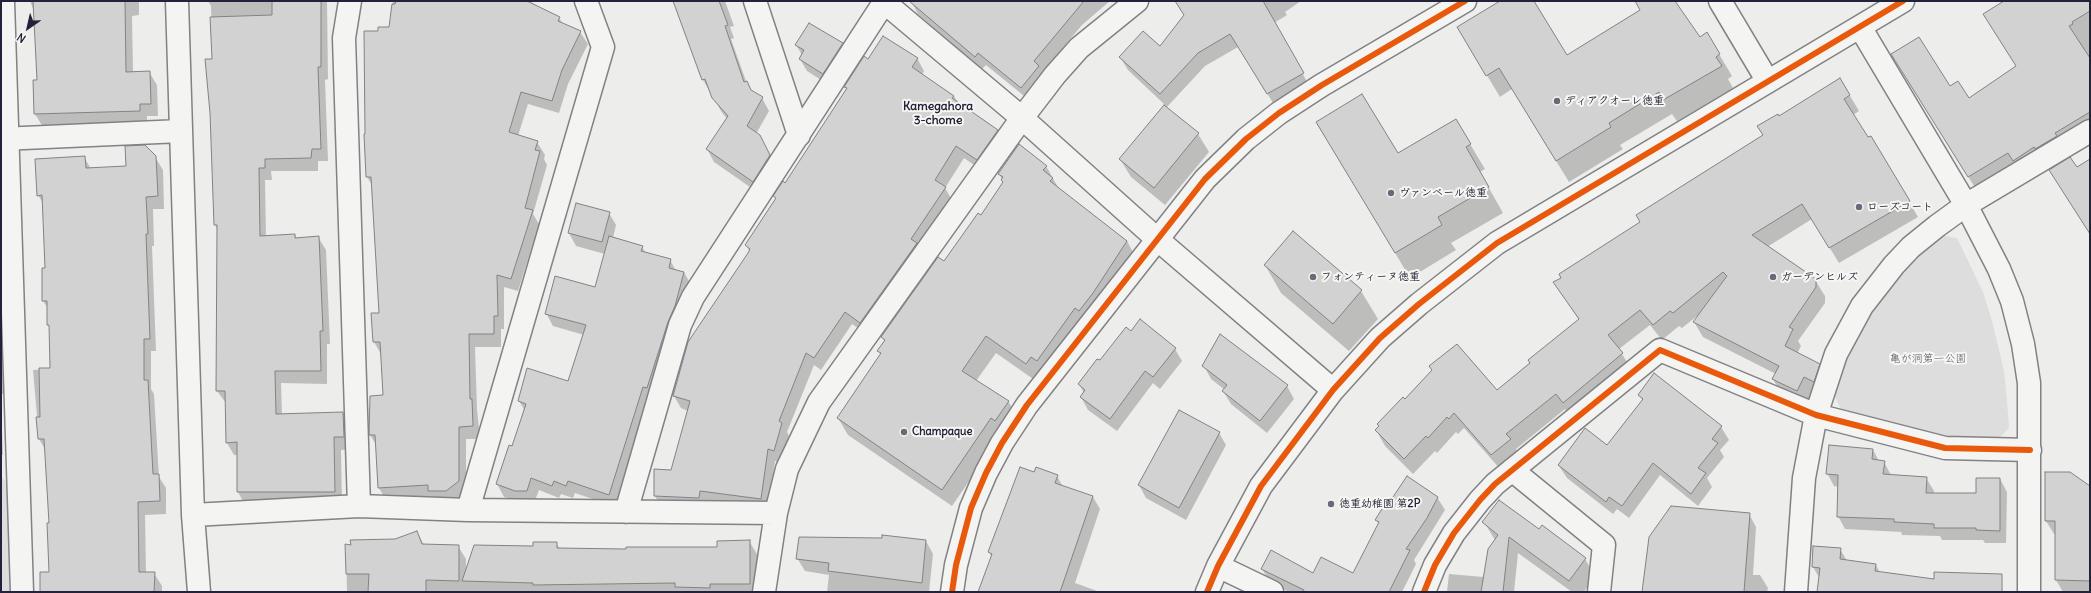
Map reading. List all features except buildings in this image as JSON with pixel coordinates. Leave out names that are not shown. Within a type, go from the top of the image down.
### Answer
[{"type":"street","points":[[3,1],[6,300],[10,464],[22,592]]},
{"type":"street","points":[[177,1],[194,515],[199,592]]},
{"type":"street","points":[[350,1],[344,38],[359,506]]},
{"type":"street","points":[[468,510],[602,47],[586,1]]},
{"type":"street","points":[[755,1],[799,135]]},
{"type":"street","points":[[764,592],[776,513],[787,469],[819,402],[1022,118],[1055,75],[1079,48],[1137,1]]},
{"type":"street","points":[[952,592],[957,559],[971,508],[986,473],[1002,443],[1027,405],[1205,179],[1246,139],[1279,113],[1465,1]]},
{"type":"street","points":[[1720,1],[1767,80]]},
{"type":"street","points":[[1207,592],[1218,566],[1261,486],[1333,390],[1380,338],[1418,304],[1497,243],[1767,80],[1903,1]]},
{"type":"street","points":[[626,512],[680,325],[693,297],[884,2],[1022,118],[1158,239],[1333,390]]},
{"type":"street","points":[[1860,27],[1966,205],[1999,268],[2016,315],[2023,344],[2029,383],[2029,592]]},
{"type":"street","points":[[4,138],[181,131]]},
{"type":"street","points":[[1796,592],[1804,478],[1816,415],[1836,354],[1848,328],[1877,284],[1911,247],[1966,205],[2090,132]]},
{"type":"street","points":[[1424,592],[1436,565],[1454,533],[1480,500],[1512,470],[1660,350],[1816,415],[1945,448],[2030,450]]},
{"type":"street","points":[[1512,470],[1604,545],[1599,592]]},
{"type":"street","points":[[194,515],[359,506],[468,510],[776,513]]},
{"type":"street","points":[[1218,566],[1272,592]]},
{"type":"green space","name":"亀が洞第一公園","points":[[1945,236],[1957,238],[1983,292],[1992,321],[2004,371],[2009,428],[2000,437],[1944,437],[1842,411],[1835,397],[1837,384],[1847,358],[1872,313],[1889,288],[1919,255]]},
{"type":"green space","points":[[1,477],[9,484],[11,592],[1,592]]},
{"type":"cycle path","points":[[952,592],[956,565],[971,508],[986,473],[1002,443],[1027,405],[1205,179],[1246,139],[1279,113],[1322,85],[1465,1]]},
{"type":"cycle path","points":[[1207,592],[1218,566],[1261,486],[1333,390],[1380,338],[1419,304],[1497,243],[1903,1]]},
{"type":"cycle path","points":[[1424,592],[1435,565],[1454,533],[1480,500],[1495,484],[1660,350],[1816,415],[1945,448],[2030,450]]},
{"type":"place","name":"ディアクオーレ徳重","points":[[1557,101]]},
{"type":"place","name":"ヴァンベール徳重","points":[[1391,193]]},
{"type":"place","name":"ローズコート","points":[[1859,207]]},
{"type":"place","name":"フォンティーヌ徳重","points":[[1313,277]]},
{"type":"place","name":"ガーデンヒルズ","points":[[1773,277]]},
{"type":"place","name":"Champaque","points":[[904,432]]},
{"type":"place","name":"徳重幼稚園 第2P","points":[[1331,504]]},
{"type":"district","name":"Kamegahora 3-chome","points":[[938,114]]}]
